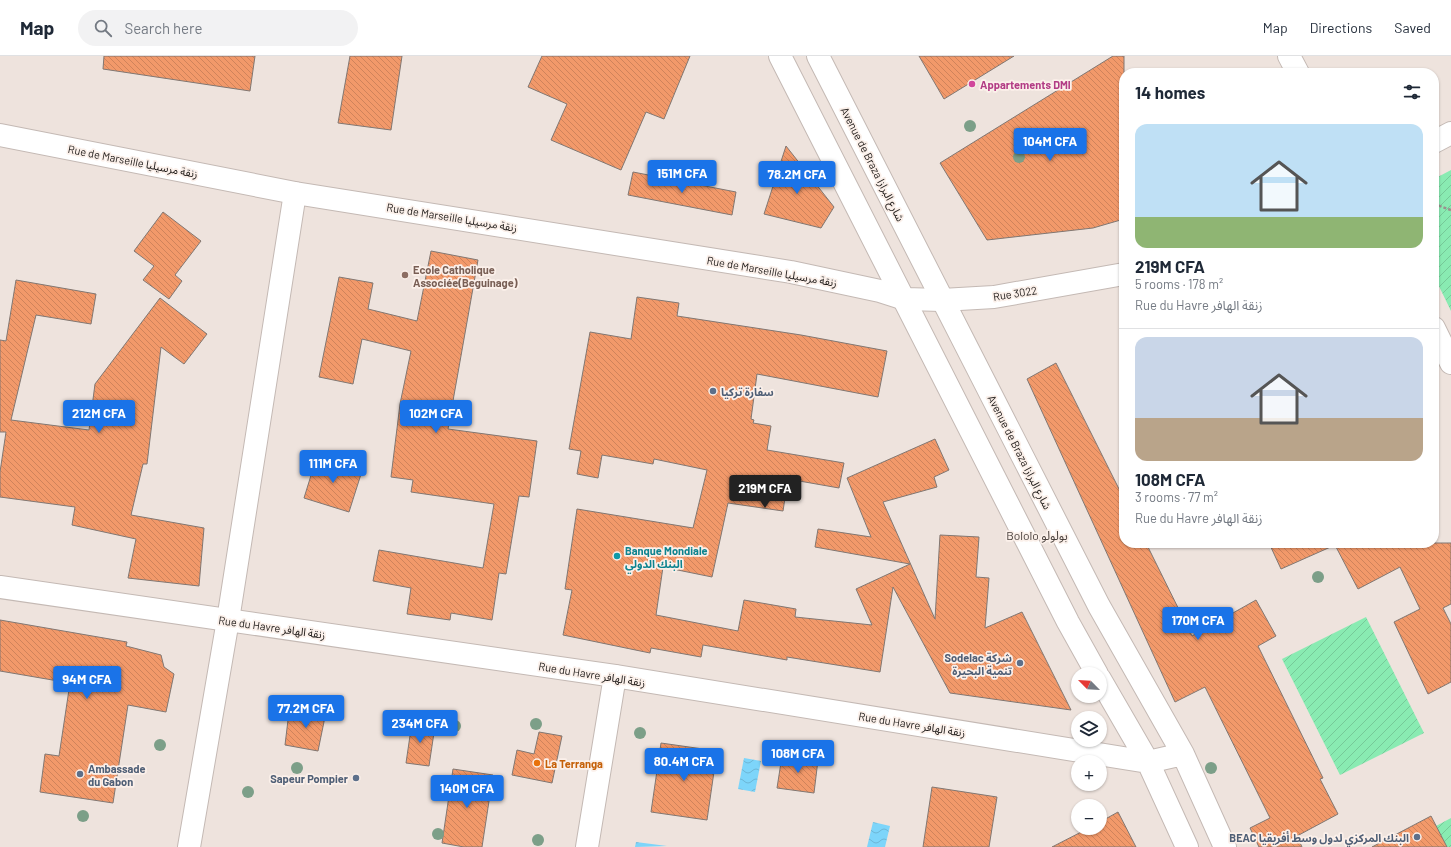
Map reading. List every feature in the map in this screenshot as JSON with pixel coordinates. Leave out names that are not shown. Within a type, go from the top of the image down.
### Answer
[{"type":"main road","points":[[780,56],[905,299],[1064,615],[1093,667]]},
{"type":"main road","name":"Avenue de Braza شارع البرازا","points":[[818,56],[1099,606],[1183,754],[1225,847]]},
{"type":"main road","points":[[1289,56],[1295,68]]},
{"type":"main road","points":[[1439,139],[1451,133]]},
{"type":"main road","name":"Rue de Marseille زنقة مرسيليا","points":[[0,135],[295,193],[791,272],[880,291],[905,299]]},
{"type":"main road","points":[[189,847],[228,620],[295,193]]},
{"type":"main road","name":"Rue 3022","points":[[905,299],[942,300],[994,297],[1119,275]]},
{"type":"main road","points":[[1439,338],[1451,363]]},
{"type":"main road","name":"Rue du Havre زنقة الهافر","points":[[0,587],[615,676],[1148,762],[1183,754]]},
{"type":"main road","points":[[587,847],[615,676]]},
{"type":"main road","points":[[1107,690],[1148,762],[1187,847]]},
{"type":"path","points":[[1439,206],[1451,210]]},
{"type":"green space","points":[[1451,170],[1451,311],[1439,286],[1439,176]]},
{"type":"green space","points":[[1366,617],[1424,733],[1340,775],[1282,659]]},
{"type":"green space","points":[[1451,818],[1451,847],[1447,847],[1436,826]]},
{"type":"water","points":[[744,758],[761,761],[755,792],[738,789]]},
{"type":"water","points":[[873,822],[890,826],[885,847],[867,847]]},
{"type":"water","points":[[636,842],[667,846],[635,847]]},
{"type":"building","points":[[104,56],[255,56],[250,91],[103,69]]},
{"type":"building","points":[[350,56],[402,56],[391,130],[338,123]]},
{"type":"building","points":[[542,56],[690,56],[664,119],[646,112],[621,170],[551,140],[567,104],[528,87]]},
{"type":"building","points":[[919,56],[1014,56],[944,99]]},
{"type":"building","points":[[1113,56],[1124,56],[1124,68],[1119,68],[1119,220],[1093,228],[987,240],[940,163]]},
{"type":"building","points":[[786,146],[834,207],[821,228],[764,214]]},
{"type":"building","points":[[633,172],[736,192],[732,215],[628,195]]},
{"type":"building","points":[[163,212],[201,241],[175,275],[182,281],[169,299],[143,280],[154,266],[134,251]]},
{"type":"building","points":[[431,251],[478,260],[448,429],[537,441],[529,497],[519,496],[506,574],[499,573],[492,620],[451,613],[450,620],[407,614],[411,588],[373,581],[379,550],[483,568],[494,504],[411,492],[413,480],[391,477],[400,404],[411,351],[362,339],[353,384],[319,377],[339,277],[373,283],[368,309],[417,321]]},
{"type":"building","points":[[16,280],[96,294],[91,324],[36,315],[11,420],[89,430],[95,384],[160,298],[207,334],[184,364],[161,347],[147,464],[143,464],[131,515],[204,528],[199,586],[128,578],[136,539],[72,525],[75,507],[0,497],[0,472],[6,432],[0,432],[0,340],[6,341]]},
{"type":"building","points":[[637,297],[679,303],[677,316],[801,335],[887,351],[878,397],[757,374],[751,419],[754,420],[753,423],[771,426],[767,450],[844,463],[839,488],[788,479],[783,511],[728,503],[712,577],[663,567],[656,615],[738,631],[744,600],[796,609],[795,617],[872,625],[856,589],[910,564],[815,547],[818,529],[871,537],[847,478],[935,439],[949,470],[934,477],[937,487],[883,502],[935,619],[940,535],[979,537],[976,577],[989,578],[985,628],[1022,612],[1071,710],[950,693],[893,587],[880,672],[787,657],[787,660],[703,645],[701,657],[651,648],[650,653],[563,635],[572,590],[565,589],[577,509],[693,528],[707,470],[654,459],[653,464],[602,455],[598,478],[577,474],[581,451],[569,449],[590,332],[631,339]]},
{"type":"building","points":[[1056,363],[1119,489],[1119,548],[1148,548],[1192,636],[1256,600],[1276,636],[1258,646],[1323,778],[1320,779],[1338,814],[1297,836],[1302,847],[1259,847],[1250,828],[1270,818],[1205,687],[1175,702],[1027,379]]},
{"type":"building","points":[[317,456],[362,471],[349,512],[304,498]]},
{"type":"building","points":[[1439,543],[1451,543],[1451,604],[1443,608],[1451,624],[1451,682],[1428,694],[1394,622],[1420,609],[1400,567],[1358,589],[1337,548],[1439,548]]},
{"type":"building","points":[[1271,548],[1328,548],[1281,569]]},
{"type":"building","points":[[0,620],[127,642],[126,646],[161,655],[164,667],[174,674],[166,712],[128,705],[113,803],[40,792],[45,754],[59,756],[70,683],[0,671]]},
{"type":"building","points":[[309,705],[326,712],[318,751],[285,745],[288,720],[303,712]]},
{"type":"building","points":[[412,722],[435,726],[429,766],[406,763]]},
{"type":"building","points":[[539,732],[562,736],[552,783],[512,775],[517,750],[534,754]]},
{"type":"building","points":[[661,743],[717,751],[707,820],[651,812]]},
{"type":"building","points":[[782,756],[818,760],[814,793],[777,788]]},
{"type":"building","points":[[453,769],[493,775],[482,847],[464,847],[442,843]]},
{"type":"building","points":[[932,787],[997,797],[989,847],[923,847]]},
{"type":"building","points":[[1118,812],[1136,847],[1052,847],[1075,835],[1107,835],[1107,818]]},
{"type":"building","name":"BEAC البنك المركزي لدول وسط أفريقيا","points":[[1431,816],[1447,847],[1372,847]]},
{"type":"place","name":"Appartements DMI","points":[[972,84]]},
{"type":"place","name":"Ecole Catholique Associée(Beguinage)","points":[[405,275]]},
{"type":"place","name":"سفارة تركيا","points":[[713,391]]},
{"type":"place","name":"Banque Mondiale البنك الدولي","points":[[617,556]]},
{"type":"place","name":"Sodelac شركة تنمية البحيرة","points":[[1020,663]]},
{"type":"place","name":"La Terranga","points":[[537,763]]},
{"type":"place","name":"Ambassade du Gabon","points":[[80,774]]},
{"type":"place","name":"Sapeur Pompier","points":[[356,778]]},
{"type":"place","name":"BEAC البنك المركزي لدول وسط أفريقيا","points":[[1417,837]]},
{"type":"district","name":"Bololo بولولو","points":[[1037,535]]}]
